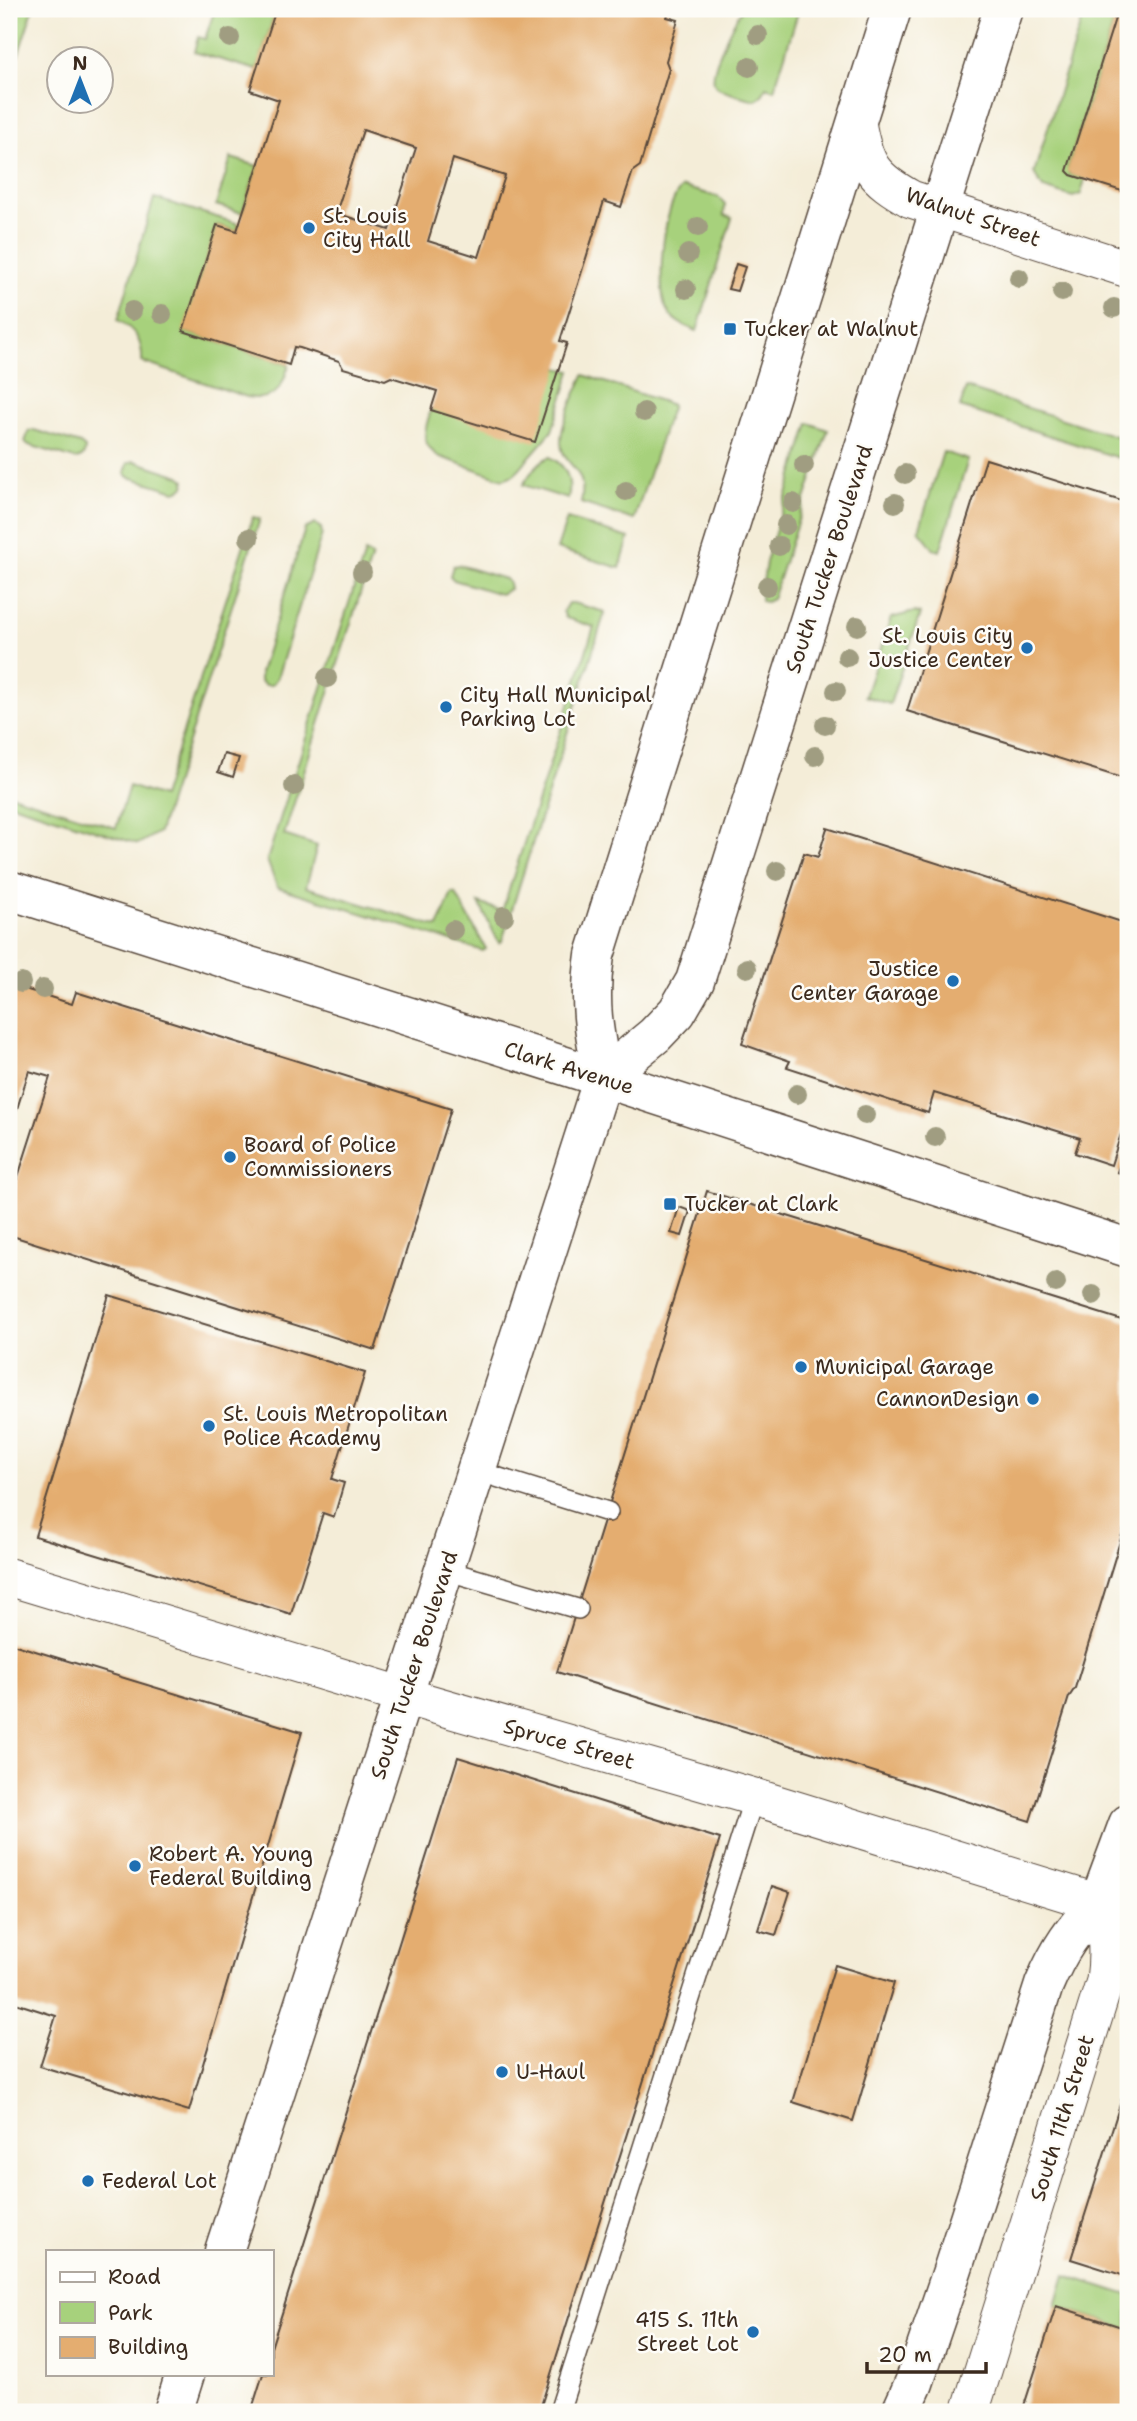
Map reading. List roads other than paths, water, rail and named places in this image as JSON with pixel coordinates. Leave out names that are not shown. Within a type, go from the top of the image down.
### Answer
[{"type":"main road","name":"South Tucker Boulevard","points":[[224,2250],[603,1078],[591,1013],[591,981],[595,955],[892,9]]},
{"type":"main road","name":"South Tucker Boulevard","points":[[603,1078],[655,1035],[677,1012],[695,981],[1003,9]]},
{"type":"main road","name":"Clark Avenue","points":[[9,890],[1128,1248]]},
{"type":"main road","points":[[901,2412],[914,2383],[953,2268],[1044,1985],[1072,1931],[1114,1907],[1128,1824]]},
{"type":"main road","points":[[173,2412],[184,2376]]},
{"type":"street","name":"Walnut Street","points":[[857,122],[860,143],[869,165],[886,185],[911,199],[1128,269]]},
{"type":"street","name":"Spruce Street","points":[[9,1577],[404,1696],[754,1797],[1114,1907]]},
{"type":"street","name":"South 11th Street","points":[[970,2412],[1105,1981],[1107,1929],[1114,1907]]},
{"type":"lane","points":[[477,1471],[608,1512]]},
{"type":"lane","points":[[445,1570],[578,1608]]},
{"type":"lane","points":[[559,2412],[754,1797]]},
{"type":"place","name":"St. Louis City Hall","points":[[309,228]]},
{"type":"place","name":"Tucker at Walnut","points":[[730,329]]},
{"type":"place","name":"St. Louis City Justice Center","points":[[1027,648]]},
{"type":"place","name":"City Hall Municipal Parking Lot","points":[[446,707]]},
{"type":"place","name":"Justice Center Garage","points":[[953,981]]},
{"type":"place","name":"Board of Police Commissioners","points":[[230,1157]]},
{"type":"place","name":"Tucker at Clark","points":[[670,1204]]},
{"type":"place","name":"Municipal Garage","points":[[801,1367]]},
{"type":"place","name":"CannonDesign","points":[[1033,1399]]},
{"type":"place","name":"St. Louis Metropolitan Police Academy","points":[[209,1426]]},
{"type":"place","name":"Robert A. Young Federal Building","points":[[135,1866]]},
{"type":"place","name":"U-Haul","points":[[502,2072]]},
{"type":"place","name":"Federal Lot","points":[[88,2181]]},
{"type":"place","name":"415 S. 11th Street Lot","points":[[753,2332]]}]
